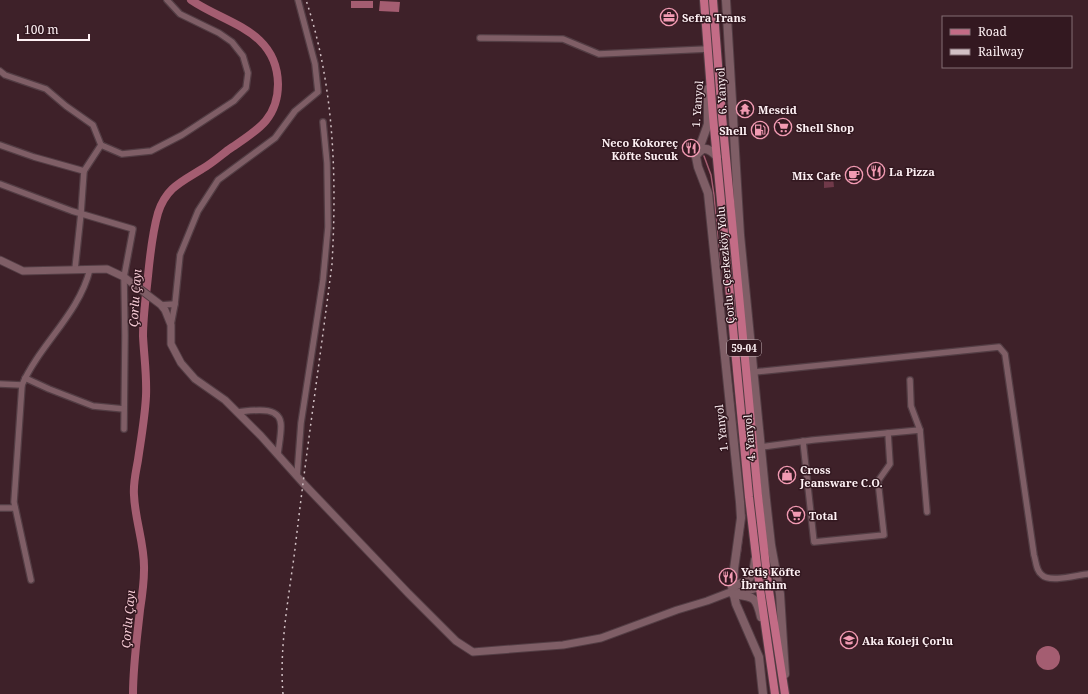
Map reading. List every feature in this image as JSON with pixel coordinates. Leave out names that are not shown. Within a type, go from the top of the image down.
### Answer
[{"type":"main road","name":"Çorlu - Çerkezköy Yolu","points":[[704,0],[717,157],[749,497],[756,551],[784,692]]},
{"type":"main road","name":"Çorlu - Çerkezköy Yolu","points":[[713,0],[732,228],[758,496],[767,570],[763,584],[767,633],[775,694]]},
{"type":"main road","name":"6. Yanyol","points":[[726,0],[736,182]]},
{"type":"main road","name":"1. Yanyol","points":[[710,74],[708,90],[708,124],[696,157],[698,167],[708,193],[740,502],[741,523],[733,591],[736,604],[759,657],[764,694]]},
{"type":"main road","points":[[696,157],[700,151],[706,149],[711,151],[717,157]]},
{"type":"main road","points":[[732,228],[736,182]]},
{"type":"main road","name":"4. Yanyol","points":[[736,182],[771,545],[780,594],[785,671],[784,692]]},
{"type":"main road","points":[[767,570],[771,554],[771,545]]},
{"type":"main road","points":[[733,591],[752,576],[756,551]]},
{"type":"main road","points":[[733,591],[763,584],[780,594]]},
{"type":"main road","points":[[733,591],[749,596],[755,601],[767,633]]},
{"type":"street","points":[[0,72],[46,89],[66,106],[93,125],[101,145],[122,154],[151,150],[182,135],[234,101],[246,88],[248,73],[243,56],[232,42],[219,33],[180,14],[166,0]]},
{"type":"street","points":[[298,0],[315,64],[318,92],[295,111],[275,138],[218,180],[198,211],[180,255],[175,304],[171,325],[171,344],[181,363],[195,379],[225,400],[278,454],[408,593],[456,641],[473,652],[563,645],[601,638],[733,591]]},
{"type":"street","points":[[480,38],[563,39],[599,54],[708,49]]},
{"type":"street","points":[[297,476],[301,423],[323,280],[328,227],[327,163],[323,122]]},
{"type":"street","points":[[0,145],[34,157],[84,171]]},
{"type":"street","points":[[75,269],[84,171],[101,145]]},
{"type":"street","points":[[0,184],[81,213],[133,229],[124,277],[124,429]]},
{"type":"street","points":[[0,260],[23,271],[107,269],[124,277],[161,305],[165,310],[171,325]]},
{"type":"street","points":[[31,580],[14,502],[24,381],[28,372],[79,300],[88,279],[90,269]]},
{"type":"street","points":[[161,305],[175,304]]},
{"type":"street","points":[[754,372],[999,347],[1005,354],[1034,555],[1038,571],[1042,576],[1050,579],[1088,574]]},
{"type":"street","points":[[910,380],[911,406],[920,430],[927,512]]},
{"type":"street","points":[[0,384],[32,381],[93,406],[124,409]]},
{"type":"street","points":[[237,412],[269,410],[278,416],[281,424],[278,454]]},
{"type":"street","points":[[761,447],[803,441],[920,430]]},
{"type":"street","points":[[803,441],[814,542],[884,535],[878,481],[890,464],[888,433]]},
{"type":"street","points":[[0,508],[15,508]]},
{"type":"shaded area","points":[[351,1],[373,1],[373,8],[351,8]]},
{"type":"shaded area","points":[[380,1],[400,2],[399,12],[379,11]]},
{"type":"shaded area","points":[[824,177],[833,177],[834,187],[824,188]]},
{"type":"shaded area","points":[[1043,646],[1053,646],[1060,653],[1060,663],[1053,670],[1043,670],[1036,663],[1036,653]]},
{"type":"waterway","name":"Çorlu Çayı","points":[[133,694],[134,662],[144,570],[143,551],[136,514],[134,486],[143,428],[145,404],[146,381],[143,336],[150,252],[156,221],[161,204],[175,186],[212,163],[255,131],[269,116],[277,97],[278,84],[275,66],[269,51],[259,40],[247,31],[191,0]]},
{"type":"waterway","points":[[704,156],[711,175],[714,195],[722,289]]},
{"type":"waterway","points":[[731,380],[738,444]]},
{"type":"waterway","points":[[740,555],[745,515]]},
{"type":"railway","points":[[283,694],[282,658],[285,622],[332,264],[334,197],[328,97],[323,65],[306,0]]},
{"type":"place","name":"Sefra Trans","points":[[669,17]]},
{"type":"place","name":"Mescid","points":[[745,109]]},
{"type":"place","name":"Shell Shop","points":[[783,127]]},
{"type":"place","name":"Shell","points":[[760,130]]},
{"type":"place","name":"Neco Kokoreç Köfte Sucuk","points":[[691,148]]},
{"type":"place","name":"La Pizza","points":[[876,171]]},
{"type":"place","name":"Mix Cafe","points":[[854,175]]},
{"type":"place","name":"Cross Jeansware C.O.","points":[[787,475]]},
{"type":"place","name":"Total","points":[[796,515]]},
{"type":"place","name":"Yetiş Köfte İbrahim","points":[[728,577]]},
{"type":"place","name":"Aka Koleji Çorlu","points":[[849,640]]}]
